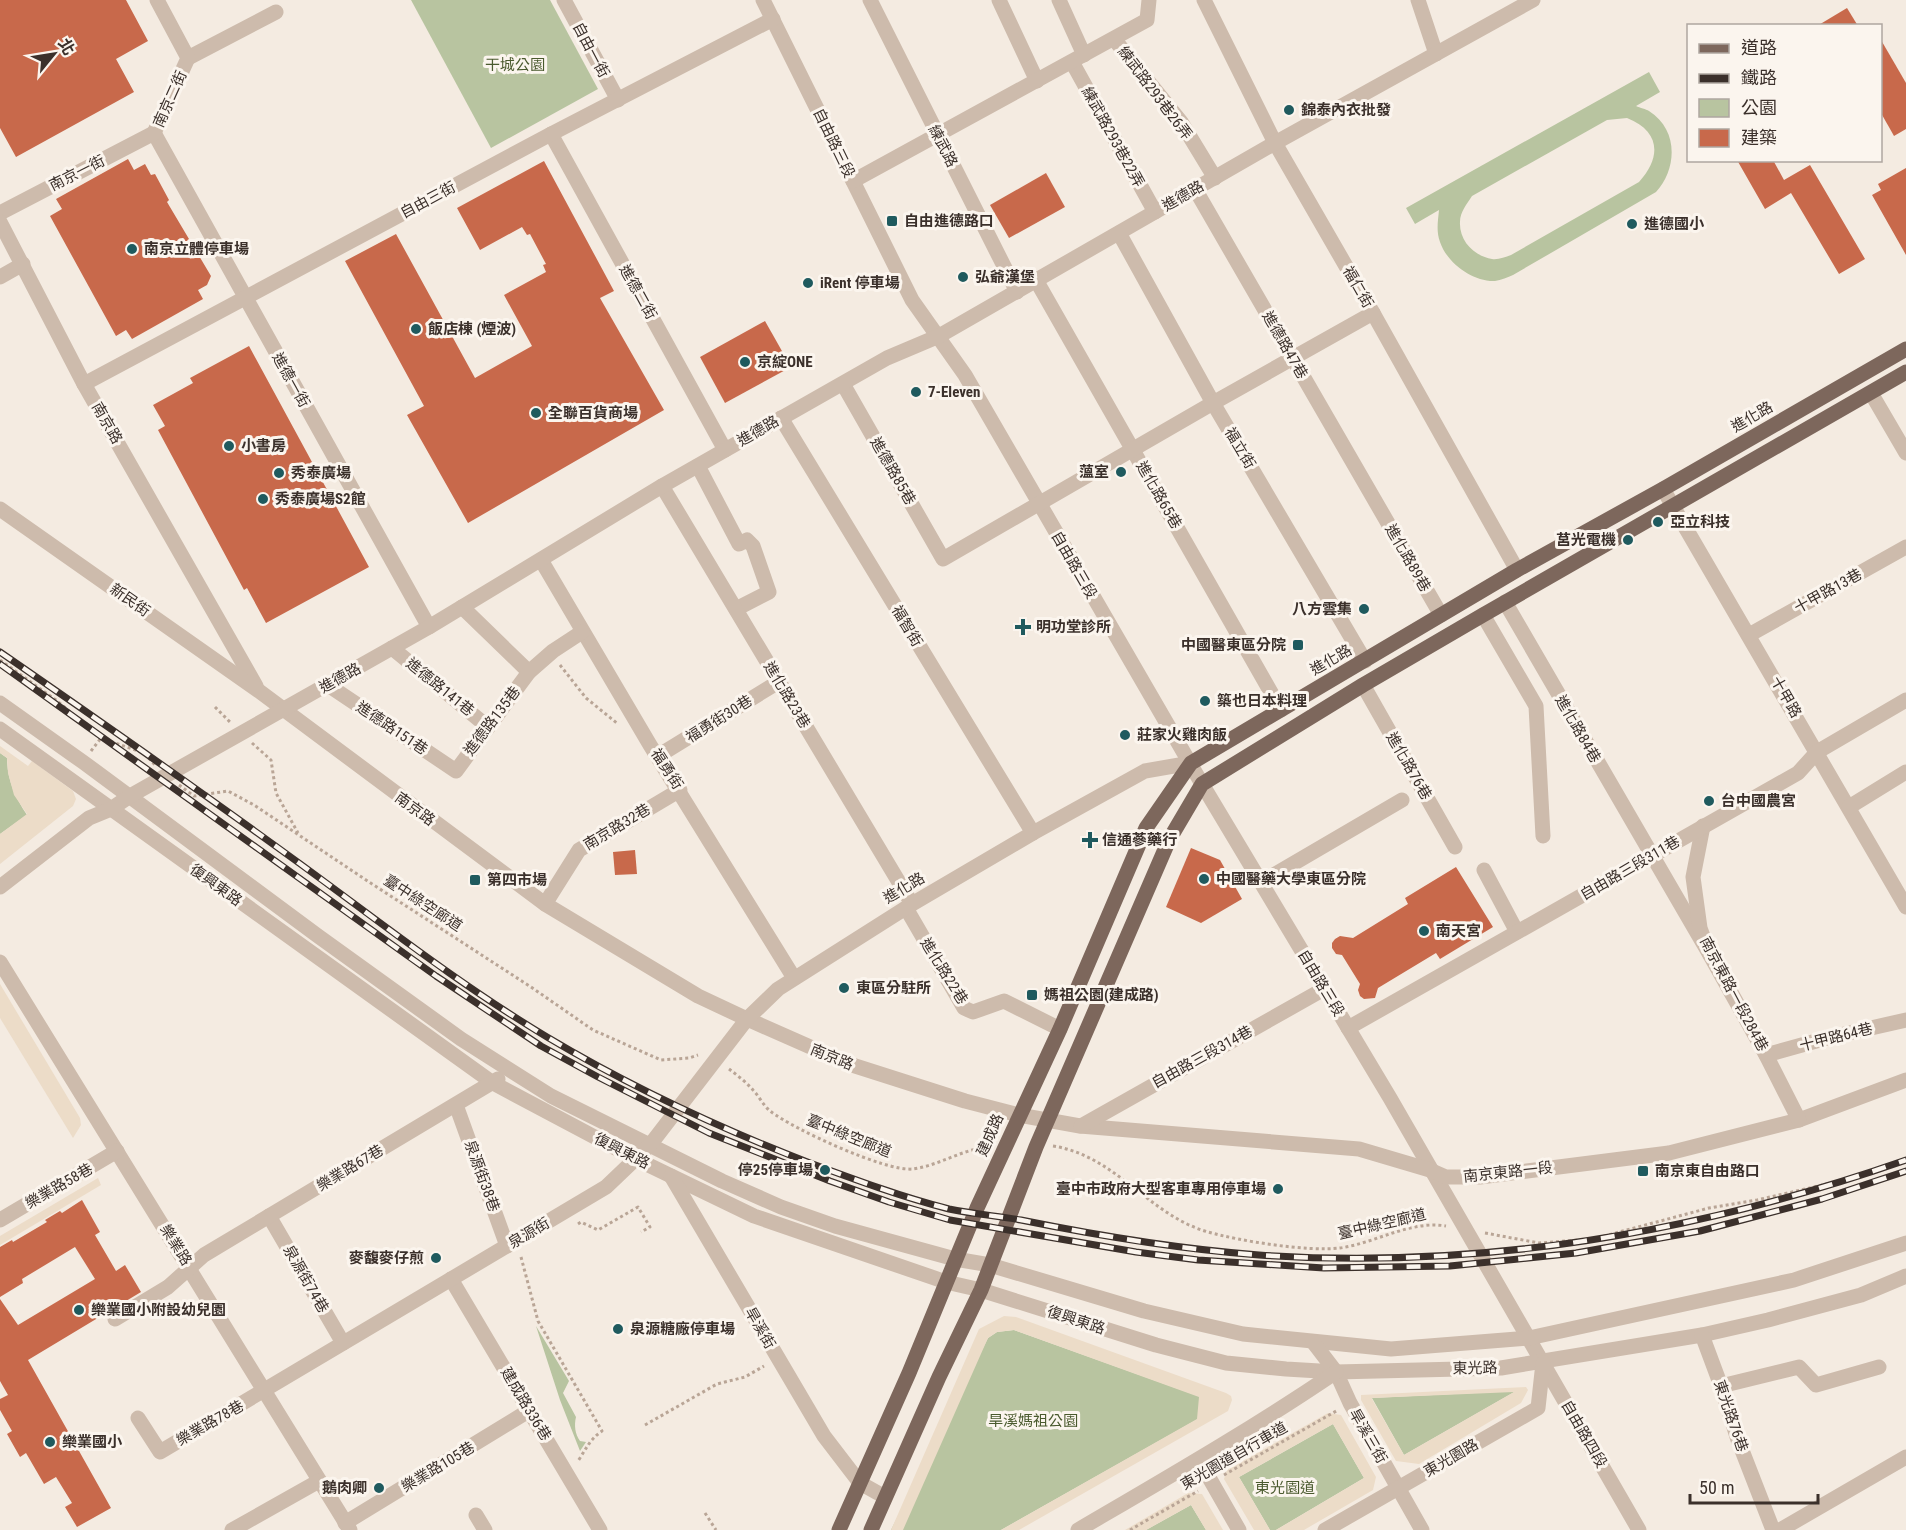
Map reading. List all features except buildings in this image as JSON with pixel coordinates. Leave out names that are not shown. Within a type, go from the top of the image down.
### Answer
[{"type":"main road","name":"進化路","points":[[1191,763],[1517,570],[1664,489],[1906,349]]},
{"type":"main road","points":[[871,1530],[939,1377],[981,1290],[1036,1147],[1169,840],[1202,784],[1363,685],[1906,372]]},
{"type":"main road","name":"建成路","points":[[839,1530],[909,1373],[1004,1146],[1060,1029],[1146,828],[1191,763]]},
{"type":"street","name":"南京二街","points":[[154,133],[188,58],[157,0]]},
{"type":"street","name":"自由一街","points":[[564,0],[618,100]]},
{"type":"street","name":"自由路三段","points":[[763,0],[912,300],[965,375],[1038,504],[1529,1338]]},
{"type":"street","name":"練武路","points":[[870,0],[1017,292]]},
{"type":"street","points":[[999,0],[1037,81]]},
{"type":"street","name":"練武路293巷22弄","points":[[1059,0],[1078,59],[1155,212]]},
{"type":"street","points":[[853,181],[1147,20],[1149,0]]},
{"type":"street","name":"福仁街","points":[[1204,0],[1275,143],[1517,570]]},
{"type":"street","points":[[1418,0],[1436,54]]},
{"type":"street","name":"進德路","points":[[0,887],[89,818],[111,809],[283,708],[429,627],[662,486],[887,358],[939,336],[1275,143],[1533,0]]},
{"type":"street","points":[[188,58],[276,12]]},
{"type":"street","name":"自由三街","points":[[84,384],[551,134],[773,20]]},
{"type":"street","name":"練武路293巷26弄","points":[[1114,39],[1181,122],[1215,178]]},
{"type":"street","name":"南京一街","points":[[0,213],[154,133]]},
{"type":"street","name":"進德一街","points":[[154,133],[429,627]]},
{"type":"street","name":"進德二街","points":[[551,134],[725,450]]},
{"type":"street","name":"進德路47巷","points":[[1195,189],[1375,501]]},
{"type":"street","name":"南京路","points":[[0,222],[84,384],[259,691],[544,904],[681,986],[747,1019],[849,1064],[965,1101],[1019,1115],[1074,1125]]},
{"type":"street","name":"福立街","points":[[1119,233],[1213,403],[1365,661]]},
{"type":"street","points":[[0,277],[23,264]]},
{"type":"street","name":"進化路65巷","points":[[1036,280],[1281,710]]},
{"type":"street","points":[[1038,504],[1373,313]]},
{"type":"street","name":"進德路85巷","points":[[843,384],[943,559],[1038,504]]},
{"type":"street","points":[[1871,393],[1906,453]]},
{"type":"street","name":"福智街","points":[[781,418],[1033,833]]},
{"type":"street","points":[[698,466],[739,544],[747,540],[753,546],[769,592],[736,609]]},
{"type":"street","name":"進化路23巷","points":[[662,486],[780,681],[909,906]]},
{"type":"street","name":"十甲路","points":[[1664,489],[1906,907]]},
{"type":"street","name":"進化路89巷","points":[[1375,501],[1441,615]]},
{"type":"street","name":"新民街","points":[[0,509],[259,691]]},
{"type":"street","name":"十甲路13巷","points":[[1749,635],[1906,547]]},
{"type":"street","name":"福勇街","points":[[540,560],[794,978]]},
{"type":"street","name":"進化路84巷","points":[[1505,602],[1710,955]]},
{"type":"street","name":"進德路135巷","points":[[462,606],[529,672]]},
{"type":"street","name":"進化路84巷","points":[[1483,615],[1536,706],[1542,836]]},
{"type":"street","name":"進德路135巷","points":[[456,771],[529,672],[553,651],[582,632]]},
{"type":"street","name":"進德路141巷","points":[[392,648],[488,727]]},
{"type":"street","name":"福勇街30巷","points":[[658,756],[780,681]]},
{"type":"street","name":"進德路151巷","points":[[328,684],[456,771]]},
{"type":"street","name":"進化路76巷","points":[[1363,685],[1455,848]]},
{"type":"street","name":"自由路三段311巷","points":[[1348,1028],[1798,773],[1817,752],[1906,700]]},
{"type":"street","name":"復興東路","points":[[0,703],[461,1039],[551,1096],[722,1181],[782,1207],[835,1226],[955,1259],[990,1265],[1144,1311],[1243,1334],[1313,1342]]},
{"type":"street","name":"復興東路","points":[[0,729],[493,1083],[670,1176],[754,1216],[946,1282],[981,1290],[1156,1345],[1226,1363],[1336,1372]]},
{"type":"street","name":"進化路","points":[[747,1019],[778,989],[794,978],[909,906],[1033,833],[1145,771],[1191,763]]},
{"type":"street","points":[[1849,807],[1905,774]]},
{"type":"street","name":"南京路32巷","points":[[544,904],[579,849],[680,790]]},
{"type":"street","points":[[1262,882],[1402,800]]},
{"type":"street","name":"南京東路一段284巷","points":[[1703,826],[1693,877],[1700,928],[1710,955],[1766,1055],[1799,1120]]},
{"type":"street","points":[[1485,870],[1517,932]]},
{"type":"street","name":"進化路22巷","points":[[909,906],[964,1008],[974,1012],[1004,1001],[1060,1029]]},
{"type":"street","name":"樂業路","points":[[0,962],[348,1526]]},
{"type":"street","name":"自由路三段314巷","points":[[1074,1125],[1324,989]]},
{"type":"street","name":"泉源街","points":[[264,1391],[606,1187],[650,1145],[747,1019]]},
{"type":"street","name":"十甲路64巷","points":[[1766,1055],[1906,1020]]},
{"type":"street","name":"樂業路67巷","points":[[115,1319],[168,1287],[204,1255],[456,1106],[493,1083],[509,1069]]},
{"type":"street","name":"南京東路一段","points":[[1074,1125],[1359,1149],[1446,1177],[1480,1177],[1669,1153],[1799,1120],[1906,1080]]},
{"type":"street","name":"泉源街38巷","points":[[456,1106],[507,1246]]},
{"type":"street","name":"旱溪街","points":[[650,1145],[824,1436],[860,1484],[885,1497]]},
{"type":"street","name":"樂業路58巷","points":[[0,1220],[117,1151]]},
{"type":"street","name":"泉源街74巷","points":[[269,1216],[343,1343]]},
{"type":"street","name":"東光路","points":[[1313,1342],[1391,1349],[1529,1338],[1794,1280],[1906,1242]]},
{"type":"street","name":"東光路","points":[[1336,1372],[1501,1368],[1543,1363],[1702,1335],[1768,1320],[1861,1295],[1906,1276]]},
{"type":"street","name":"建成路336巷","points":[[451,1279],[598,1529]]},
{"type":"street","name":"東光路76巷","points":[[1702,1335],[1738,1440],[1773,1530]]},
{"type":"street","name":"自由路四段","points":[[1529,1338],[1639,1530]]},
{"type":"street","name":"旱溪三街","points":[[1313,1342],[1336,1372],[1350,1403],[1422,1530]]},
{"type":"street","name":"東光園路","points":[[1324,1530],[1538,1408],[1543,1363]]},
{"type":"street","points":[[1721,1386],[1798,1367],[1816,1385],[1879,1367]]},
{"type":"street","points":[[1078,1530],[1198,1460],[1336,1372]]},
{"type":"street","name":"樂業路78巷","points":[[138,1418],[160,1452],[264,1391]]},
{"type":"street","name":"樂業路105巷","points":[[348,1526],[530,1410]]},
{"type":"street","points":[[1780,1530],[1906,1457]]},
{"type":"street","points":[[1198,1460],[1239,1530]]},
{"type":"street","points":[[232,1530],[319,1481]]},
{"type":"street","points":[[476,1515],[485,1530]]},
{"type":"path","points":[[554,657],[586,698],[626,729]]},
{"type":"path","name":"臺中綠空廊道","points":[[0,660],[49,695],[101,738],[144,753],[166,777],[194,796],[228,791],[254,805],[446,930],[593,1030],[660,1060],[689,1058],[706,1052],[730,1069],[752,1089],[768,1109],[789,1124],[890,1166],[910,1169],[937,1164],[970,1149],[1004,1146]]},
{"type":"path","points":[[271,760],[276,793],[299,835]]},
{"type":"path","name":"臺中綠空廊道","points":[[1036,1147],[1046,1145],[1072,1149],[1090,1157],[1113,1170],[1155,1205],[1185,1224],[1208,1232],[1308,1247],[1339,1248],[1430,1223],[1539,1243],[1593,1239],[1709,1208],[1757,1200],[1853,1178],[1906,1161]]},
{"type":"path","points":[[571,1228],[581,1222],[598,1230],[638,1207],[650,1227],[641,1232]]},
{"type":"path","points":[[529,1253],[520,1258],[538,1321],[602,1431],[591,1438],[582,1455]]},
{"type":"path","points":[[645,1425],[717,1384],[745,1377],[777,1358]]},
{"type":"path","name":"東光園道自行車道","points":[[1130,1530],[1350,1403]]},
{"type":"path","points":[[705,1513],[716,1530]]},
{"type":"green space","name":"干城公園","points":[[411,0],[550,0],[598,89],[491,148]]},
{"type":"green space","points":[[1649,72],[1660,92],[1636,106],[1649,111],[1659,119],[1670,139],[1671,161],[1663,183],[1656,192],[1513,275],[1495,281],[1478,278],[1462,270],[1443,250],[1438,230],[1439,210],[1415,224],[1406,208]],"holes":[[[1627,118],[1638,123],[1651,137],[1654,146],[1651,163],[1639,182],[1506,257],[1494,259],[1479,255],[1465,241],[1460,229],[1460,218],[1472,196],[1607,120]]]},
{"type":"green space","points":[[0,753],[7,758],[12,788],[27,815],[0,834]]},
{"type":"green space","points":[[536,1326],[569,1381],[563,1393],[576,1417],[575,1429],[578,1438],[586,1442],[580,1451],[560,1400]]},
{"type":"green space","name":"旱溪媽祖公園","points":[[1014,1330],[1201,1397],[1205,1415],[1001,1530],[891,1530],[988,1338],[997,1332]]},
{"type":"green space","points":[[1516,1391],[1404,1455],[1372,1398]]},
{"type":"green space","name":"東光園道","points":[[1333,1424],[1364,1478],[1276,1530],[1270,1530],[1239,1477]]},
{"type":"green space","points":[[1191,1505],[1206,1530],[1146,1530]]},
{"type":"shaded area","points":[[0,746],[28,766],[32,761],[73,791],[76,799],[73,806],[0,864],[0,834],[27,814],[14,795],[8,773],[7,758],[0,753]]},
{"type":"shaded area","points":[[0,984],[80,1118],[81,1125],[73,1138],[0,1018]]},
{"type":"shaded area","points":[[98,1178],[101,1185],[0,1245],[0,1236]]},
{"type":"shaded area","points":[[1004,1316],[1016,1317],[1226,1393],[1231,1396],[1232,1400],[1228,1411],[1019,1530],[1001,1530],[1197,1419],[1199,1397],[1014,1330],[997,1332],[988,1338],[903,1530],[891,1530],[979,1329]]},
{"type":"shaded area","points":[[1526,1387],[1528,1390],[1521,1403],[1419,1464],[1396,1461],[1361,1400],[1361,1395]],"holes":[[[1514,1392],[1404,1455],[1372,1398]]]},
{"type":"shaded area","points":[[1328,1413],[1341,1415],[1376,1477],[1373,1490],[1304,1530],[1276,1530],[1364,1478],[1333,1424],[1239,1477],[1270,1530],[1254,1530],[1224,1479],[1227,1470]]},
{"type":"shaded area","points":[[1188,1493],[1202,1494],[1223,1530],[1206,1530],[1191,1505],[1146,1530],[1125,1530]]},
{"type":"railway","points":[[0,652],[225,809],[452,975],[547,1037],[643,1090],[742,1136],[862,1182],[949,1209],[1199,1249],[1259,1255],[1342,1258],[1424,1257],[1506,1251],[1668,1226],[1748,1208],[1827,1186],[1906,1160]]},
{"type":"railway","points":[[0,664],[436,976],[541,1046],[709,1133],[830,1181],[950,1220],[1136,1252],[1198,1260],[1324,1268],[1450,1266],[1576,1253],[1700,1231],[1822,1199],[1906,1171]]},
{"type":"place","name":"錦泰內衣批發","points":[[1289,110]]},
{"type":"place","name":"自由進德路口","points":[[892,221]]},
{"type":"place","name":"進德國小","points":[[1632,224]]},
{"type":"place","name":"南京立體停車場","points":[[132,249]]},
{"type":"place","name":"弘爺漢堡","points":[[963,277]]},
{"type":"place","name":"iRent 停車場","points":[[808,283]]},
{"type":"place","name":"飯店棟 (煙波)","points":[[416,329]]},
{"type":"place","name":"京綻ONE","points":[[745,362]]},
{"type":"place","name":"7-Eleven","points":[[916,392]]},
{"type":"place","name":"全聯百貨商場","points":[[536,413]]},
{"type":"place","name":"小書房","points":[[229,446]]},
{"type":"place","name":"薀室","points":[[1121,472]]},
{"type":"place","name":"秀泰廣場","points":[[279,473]]},
{"type":"place","name":"秀泰廣場S2館","points":[[263,499]]},
{"type":"place","name":"亞立科技","points":[[1658,522]]},
{"type":"place","name":"莒光電機","points":[[1628,540]]},
{"type":"place","name":"八方雲集","points":[[1364,609]]},
{"type":"place","name":"明功堂診所","points":[[1023,627]]},
{"type":"place","name":"中國醫東區分院","points":[[1298,645]]},
{"type":"place","name":"築也日本料理","points":[[1205,701]]},
{"type":"place","name":"莊家火雞肉飯","points":[[1125,735]]},
{"type":"place","name":"台中國農宮","points":[[1709,801]]},
{"type":"place","name":"信通蔘藥行","points":[[1090,840]]},
{"type":"place","name":"中國醫藥大學東區分院","points":[[1204,879]]},
{"type":"place","name":"第四市場","points":[[475,880]]},
{"type":"place","name":"南天宮","points":[[1424,931]]},
{"type":"place","name":"東區分駐所","points":[[844,988]]},
{"type":"place","name":"媽祖公園(建成路)","points":[[1032,995]]},
{"type":"place","name":"停25停車場","points":[[825,1170]]},
{"type":"place","name":"南京東自由路口","points":[[1643,1171]]},
{"type":"place","name":"臺中市政府大型客車專用停車場","points":[[1278,1189]]},
{"type":"place","name":"麥馥麥仔煎","points":[[436,1258]]},
{"type":"place","name":"樂業國小附設幼兒園","points":[[79,1310]]},
{"type":"place","name":"泉源糖廠停車場","points":[[618,1329]]},
{"type":"place","name":"樂業國小","points":[[50,1442]]},
{"type":"place","name":"鵝肉卿","points":[[379,1488]]}]
